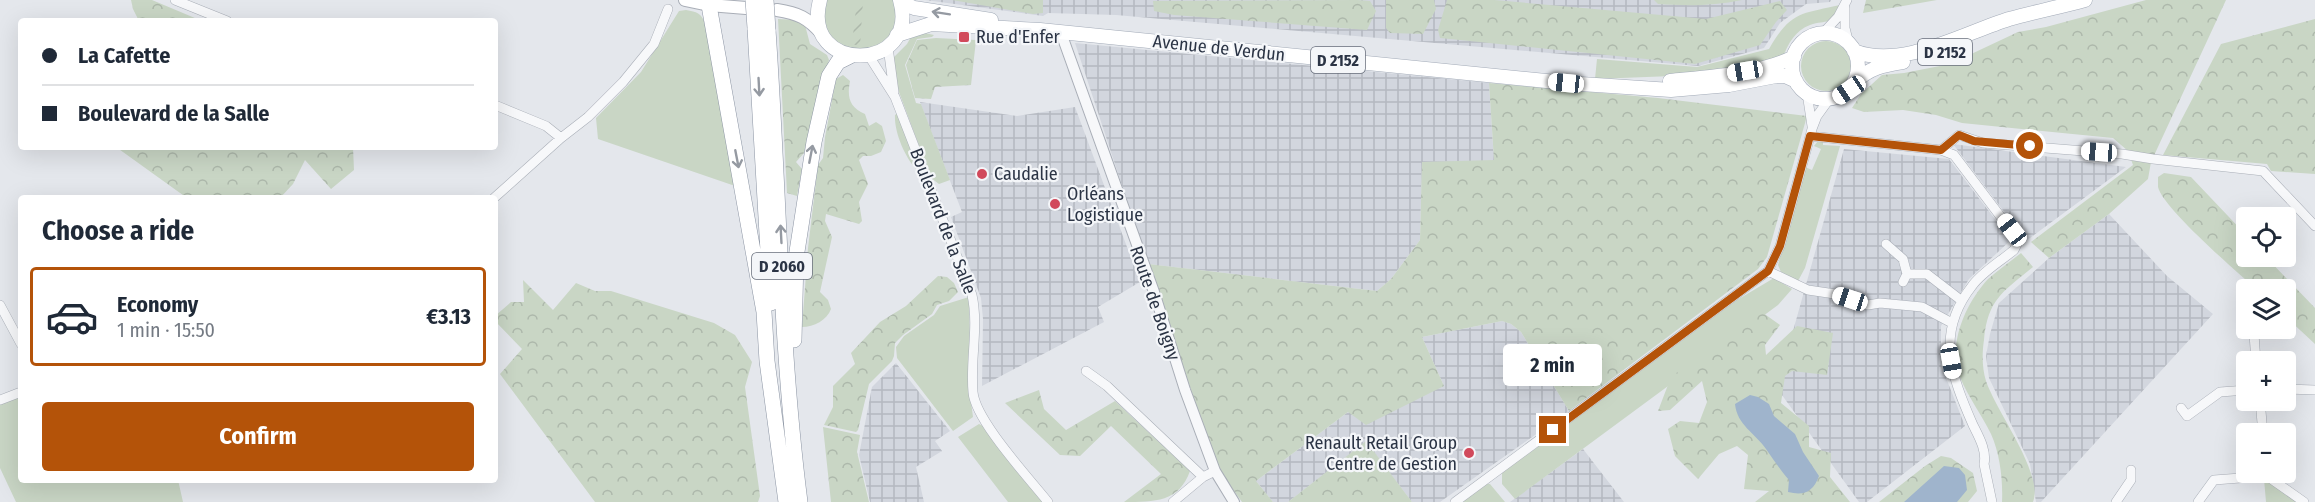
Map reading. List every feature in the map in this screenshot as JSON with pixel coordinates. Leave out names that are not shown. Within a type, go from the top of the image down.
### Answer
[{"type":"highway","points":[[712,3],[764,312],[766,361],[782,471]]},
{"type":"highway","name":"D 2060","points":[[750,4],[762,29],[776,146],[784,340],[800,502]]},
{"type":"highway","name":"D 2060","points":[[772,5],[762,29],[775,384],[786,502]]},
{"type":"highway","points":[[793,436],[796,258],[807,179],[829,76],[838,62],[850,56]]},
{"type":"main road","points":[[686,0],[750,4]]},
{"type":"main road","points":[[820,0],[818,22],[822,34]]},
{"type":"main road","name":"D 2152","points":[[1851,47],[1867,56],[1906,54],[1938,47],[2009,19],[2085,0]]},
{"type":"main road","points":[[772,5],[812,22],[829,44],[850,56],[869,56],[888,47],[897,35],[902,20],[900,1]]},
{"type":"main road","name":"Avenue de Verdun","points":[[900,1],[914,8],[1008,22],[1040,30]]},
{"type":"main road","name":"D 2152","points":[[1855,82],[1863,74],[1876,67],[1944,52],[2034,14]]},
{"type":"main road","name":"Avenue de Verdun","points":[[897,35],[931,24],[1040,30],[1555,82],[1671,90],[1729,85],[1776,76],[1785,76],[1797,81]]},
{"type":"main road","points":[[1822,34],[1837,35],[1851,47],[1858,58],[1858,72],[1849,90],[1839,97],[1820,98],[1807,93],[1797,81],[1792,65],[1794,57],[1805,40],[1822,34]]},
{"type":"main road","name":"Avenue de Verdun","points":[[1614,86],[1701,78],[1745,71],[1776,65],[1794,57]]},
{"type":"street","points":[[175,0],[217,18]]},
{"type":"street","points":[[1822,34],[1832,25],[1846,2]]},
{"type":"street","points":[[1846,2],[1845,28],[1851,47]]},
{"type":"street","points":[[497,195],[588,117],[639,64],[654,44],[668,9]]},
{"type":"street","name":"Route de Boigny","points":[[1061,33],[1215,471],[1234,502]]},
{"type":"street","name":"Boulevard de la Salle","points":[[888,47],[895,98]]},
{"type":"street","name":"Boulevard de la Salle","points":[[869,56],[895,98],[972,295],[975,316],[973,393],[976,406],[1048,502]]},
{"type":"street","points":[[1807,93],[1811,132]]},
{"type":"street","points":[[1455,502],[1768,271],[1780,246],[1811,132],[1817,116],[1830,98]]},
{"type":"street","points":[[498,106],[546,126],[561,138]]},
{"type":"street","points":[[1811,132],[1941,150],[1958,159],[2012,230],[2017,244],[2014,250],[1973,284],[1952,323],[1948,348],[1953,375],[1982,444],[1992,502]]},
{"type":"street","points":[[1941,150],[1959,135],[1983,143],[2122,153],[2153,159],[2263,171],[2315,226]]},
{"type":"street","points":[[1886,244],[1903,259],[1905,278],[1928,274],[1962,301]]},
{"type":"street","points":[[1768,271],[1808,290],[1835,294],[1868,305],[1880,303],[1922,307],[1952,323]]},
{"type":"street","points":[[0,305],[18,338]]},
{"type":"street","points":[[1086,371],[1107,386],[1203,477]]},
{"type":"street","points":[[2296,389],[2315,390]]},
{"type":"street","points":[[2181,408],[2187,416],[2220,392],[2236,391]]},
{"type":"street","points":[[0,400],[18,393]]},
{"type":"street","points":[[2116,502],[2131,480],[2131,470]]},
{"type":"street","points":[[1173,502],[1203,477],[1215,471]]},
{"type":"street","points":[[2198,502],[2214,480],[2236,478]]},
{"type":"street","points":[[2279,483],[2304,502]]},
{"type":"shaded area","points":[[925,0],[1831,0],[1830,2],[1806,4],[1780,23],[1764,48],[1698,66],[1116,15],[1048,13],[1043,16]]},
{"type":"shaded area","points":[[1075,43],[1489,83],[1494,161],[1422,162],[1420,240],[1391,279],[1377,291],[1148,264]]},
{"type":"shaded area","points":[[920,102],[1017,116],[1075,107],[1140,282],[1098,307],[1104,322],[982,386],[981,298],[951,217],[962,212]]},
{"type":"shaded area","points":[[1953,144],[2126,167],[2026,241]]},
{"type":"shaded area","points":[[1844,149],[1949,159],[2011,240],[1969,279],[1941,326],[1941,365],[1965,426],[1867,502],[1859,502],[1777,388]]},
{"type":"shaded area","points":[[2109,214],[2167,276],[2213,314],[2041,502],[2036,502],[2030,464],[1989,378],[1986,356],[1990,334],[1999,303],[2049,258]]},
{"type":"shaded area","points":[[1502,321],[1511,324],[1521,332],[1569,411],[1440,502],[1412,502],[1366,442],[1288,502],[1273,502],[1256,481],[1348,412],[1444,386],[1422,337]]},
{"type":"shaded area","points":[[896,363],[950,431],[935,441],[942,451],[916,467],[924,502],[870,502],[859,455],[872,387]]},
{"type":"shaded area","points":[[1583,449],[1624,502],[1510,502]]},
{"type":"green space","points":[[131,0],[152,0],[195,18],[138,18]]},
{"type":"green space","points":[[825,0],[895,0],[896,25],[891,35],[873,49],[850,50],[831,38],[825,29]]},
{"type":"green space","points":[[857,0],[863,0],[860,46],[852,44]]},
{"type":"green space","points":[[952,0],[1043,0],[1043,13],[1033,14]]},
{"type":"green space","points":[[1386,0],[1434,0],[1436,9],[1423,34],[1390,33],[1386,28]]},
{"type":"green space","points":[[1447,0],[1494,0],[1706,19],[1780,1],[1787,10],[1760,45],[1695,64],[1440,38],[1438,30]]},
{"type":"green space","points":[[1654,0],[1742,0],[1690,5],[1658,4]]},
{"type":"green space","points":[[1866,0],[1937,0],[1863,13]]},
{"type":"green space","points":[[2146,0],[2226,0],[2151,162],[2148,179],[2109,214],[2049,258],[2031,242],[2133,165],[2128,151],[2113,138],[1962,123],[1936,115],[1903,110],[1864,112],[1852,108],[1861,94],[1882,75],[1950,64],[2018,32],[2046,27]]},
{"type":"green space","points":[[1153,1],[1370,1],[1376,11],[1367,30],[1174,15],[1154,11]]},
{"type":"green space","points":[[1840,5],[1834,17],[1828,21],[1805,27],[1796,34],[1783,58],[1698,75],[1595,79],[1597,59],[1697,67],[1769,49],[1784,27],[1798,16]]},
{"type":"green space","points":[[686,10],[698,14],[705,23],[738,187],[598,139],[596,118],[641,72],[679,11]]},
{"type":"green space","points":[[778,19],[797,20],[805,25],[810,44],[827,55],[829,60],[804,153],[796,162],[802,169],[797,196],[787,193]]},
{"type":"green space","points":[[2315,19],[2315,174],[2271,171],[2267,164],[2163,155],[2221,44]]},
{"type":"green space","points":[[920,32],[934,35],[917,39],[905,65],[916,103],[921,104],[950,180],[939,184],[931,178],[899,92],[892,59],[907,44],[912,35]]},
{"type":"green space","points":[[936,38],[976,40],[971,85],[935,87],[931,99],[915,98],[906,65],[917,40]]},
{"type":"green space","points":[[1821,41],[1831,41],[1844,48],[1851,61],[1851,71],[1844,84],[1831,91],[1821,91],[1812,87],[1805,80],[1801,71],[1801,61],[1805,52],[1812,45]]},
{"type":"green space","points":[[843,75],[850,81],[849,97],[852,105],[865,114],[869,126],[876,122],[882,126],[886,141],[881,152],[863,156],[859,160],[868,184],[859,202],[862,221],[859,224],[826,214],[825,221],[832,237],[820,292],[828,300],[831,309],[820,322],[802,327],[818,165],[823,158],[836,79]]},
{"type":"green space","points":[[1489,83],[1658,98],[1807,116],[1767,257],[1758,269],[1569,411],[1521,332],[1511,324],[1502,321],[1422,337],[1444,386],[1366,425],[1348,412],[1256,481],[1273,502],[1242,502],[1218,469],[1148,264],[1377,291],[1391,279],[1420,240],[1422,162],[1494,160]]},
{"type":"green space","points":[[898,113],[919,167],[916,169],[904,151],[898,136],[895,115]]},
{"type":"green space","points":[[1818,141],[1823,142],[1823,145],[1840,146],[1805,268],[1798,281],[1781,272],[1778,265],[1805,167],[1812,170],[1821,149],[1814,146]]},
{"type":"green space","points":[[120,150],[353,150],[354,170],[331,189],[305,160],[293,184],[283,195],[183,195]]},
{"type":"green space","points":[[2164,173],[2191,177],[2236,224],[2236,267],[2276,267],[2287,279],[2245,279],[2172,209],[2158,187],[2158,177]]},
{"type":"green space","points":[[2021,253],[2033,267],[2008,287],[1993,305],[1986,325],[1983,360],[1986,381],[1991,394],[2026,459],[2035,490],[2033,502],[2002,502],[1997,450],[1991,434],[1960,377],[1956,351],[1957,338],[1966,312],[1980,289],[1988,279]]},
{"type":"green space","points":[[938,276],[947,277],[954,283],[958,292],[949,301],[937,305],[932,314],[895,343],[892,361],[869,384],[858,430],[856,432],[824,425],[833,407],[833,386],[855,364],[851,353],[880,322],[906,306]]},
{"type":"green space","points":[[1774,278],[1792,289],[1778,305],[1515,499],[1502,484],[1502,473],[1737,300]]},
{"type":"green space","points":[[523,280],[553,310],[576,283],[595,291],[611,291],[714,323],[735,335],[752,362],[745,387],[760,496],[758,502],[595,502],[500,374],[522,349],[498,324],[498,313],[511,302],[524,302]]},
{"type":"green space","points":[[2296,288],[2315,308],[2315,344],[2296,326]]},
{"type":"green space","points":[[969,297],[973,417],[953,431],[897,358],[896,347],[904,336],[934,315],[940,306]]},
{"type":"green space","points":[[1759,310],[1780,325],[1765,345],[1766,355],[1797,326],[1833,333],[1827,375],[1792,371],[1785,376],[1781,403],[1809,426],[1809,447],[1831,453],[1830,477],[1850,502],[1755,502],[1769,491],[1744,489],[1748,455],[1737,446],[1719,454],[1698,479],[1675,456],[1668,429],[1680,421],[1699,423],[1707,402],[1702,381],[1670,410],[1658,411],[1671,377]]},
{"type":"green space","points":[[1039,390],[1044,409],[1066,430],[1115,401],[1190,471],[1185,481],[1179,489],[1164,498],[1146,502],[1124,502],[1161,474],[1111,426],[1080,456],[1060,455],[1005,403]]},
{"type":"green space","points":[[18,397],[18,483],[179,483],[183,502],[16,502],[0,468],[0,405]]},
{"type":"green space","points":[[979,424],[983,426],[1043,502],[1008,502],[958,437]]},
{"type":"green space","points":[[823,427],[860,435],[857,452],[869,502],[831,502]]},
{"type":"green space","points":[[1366,441],[1412,502],[1288,502]]},
{"type":"green space","points":[[1941,456],[1951,458],[1973,473],[1977,491],[1968,502],[1879,502],[1925,466]]},
{"type":"green space","points":[[2264,483],[2270,483],[2297,502],[2266,502]]},
{"type":"green space","points":[[1486,484],[1490,484],[1505,502],[1462,502]]},
{"type":"water","points":[[1750,395],[1769,404],[1774,416],[1795,434],[1803,452],[1819,476],[1811,489],[1803,493],[1788,492],[1789,480],[1762,443],[1739,418],[1735,404]]},
{"type":"water","points":[[1944,466],[1959,468],[1965,475],[1967,490],[1957,502],[1904,502]]},
{"type":"place","name":"Rue d'Enfer","points":[[964,37]]},
{"type":"place","name":"Caudalie","points":[[982,174]]},
{"type":"place","name":"Orléans Logistique","points":[[1055,204]]},
{"type":"place","name":"Renault Retail Group Centre de Gestion","points":[[1469,453]]},
{"type":"route","points":[[1553,430],[1758,281],[1768,271],[1780,246],[1810,136],[1941,150],[1959,135],[1983,143],[2030,146]]}]
